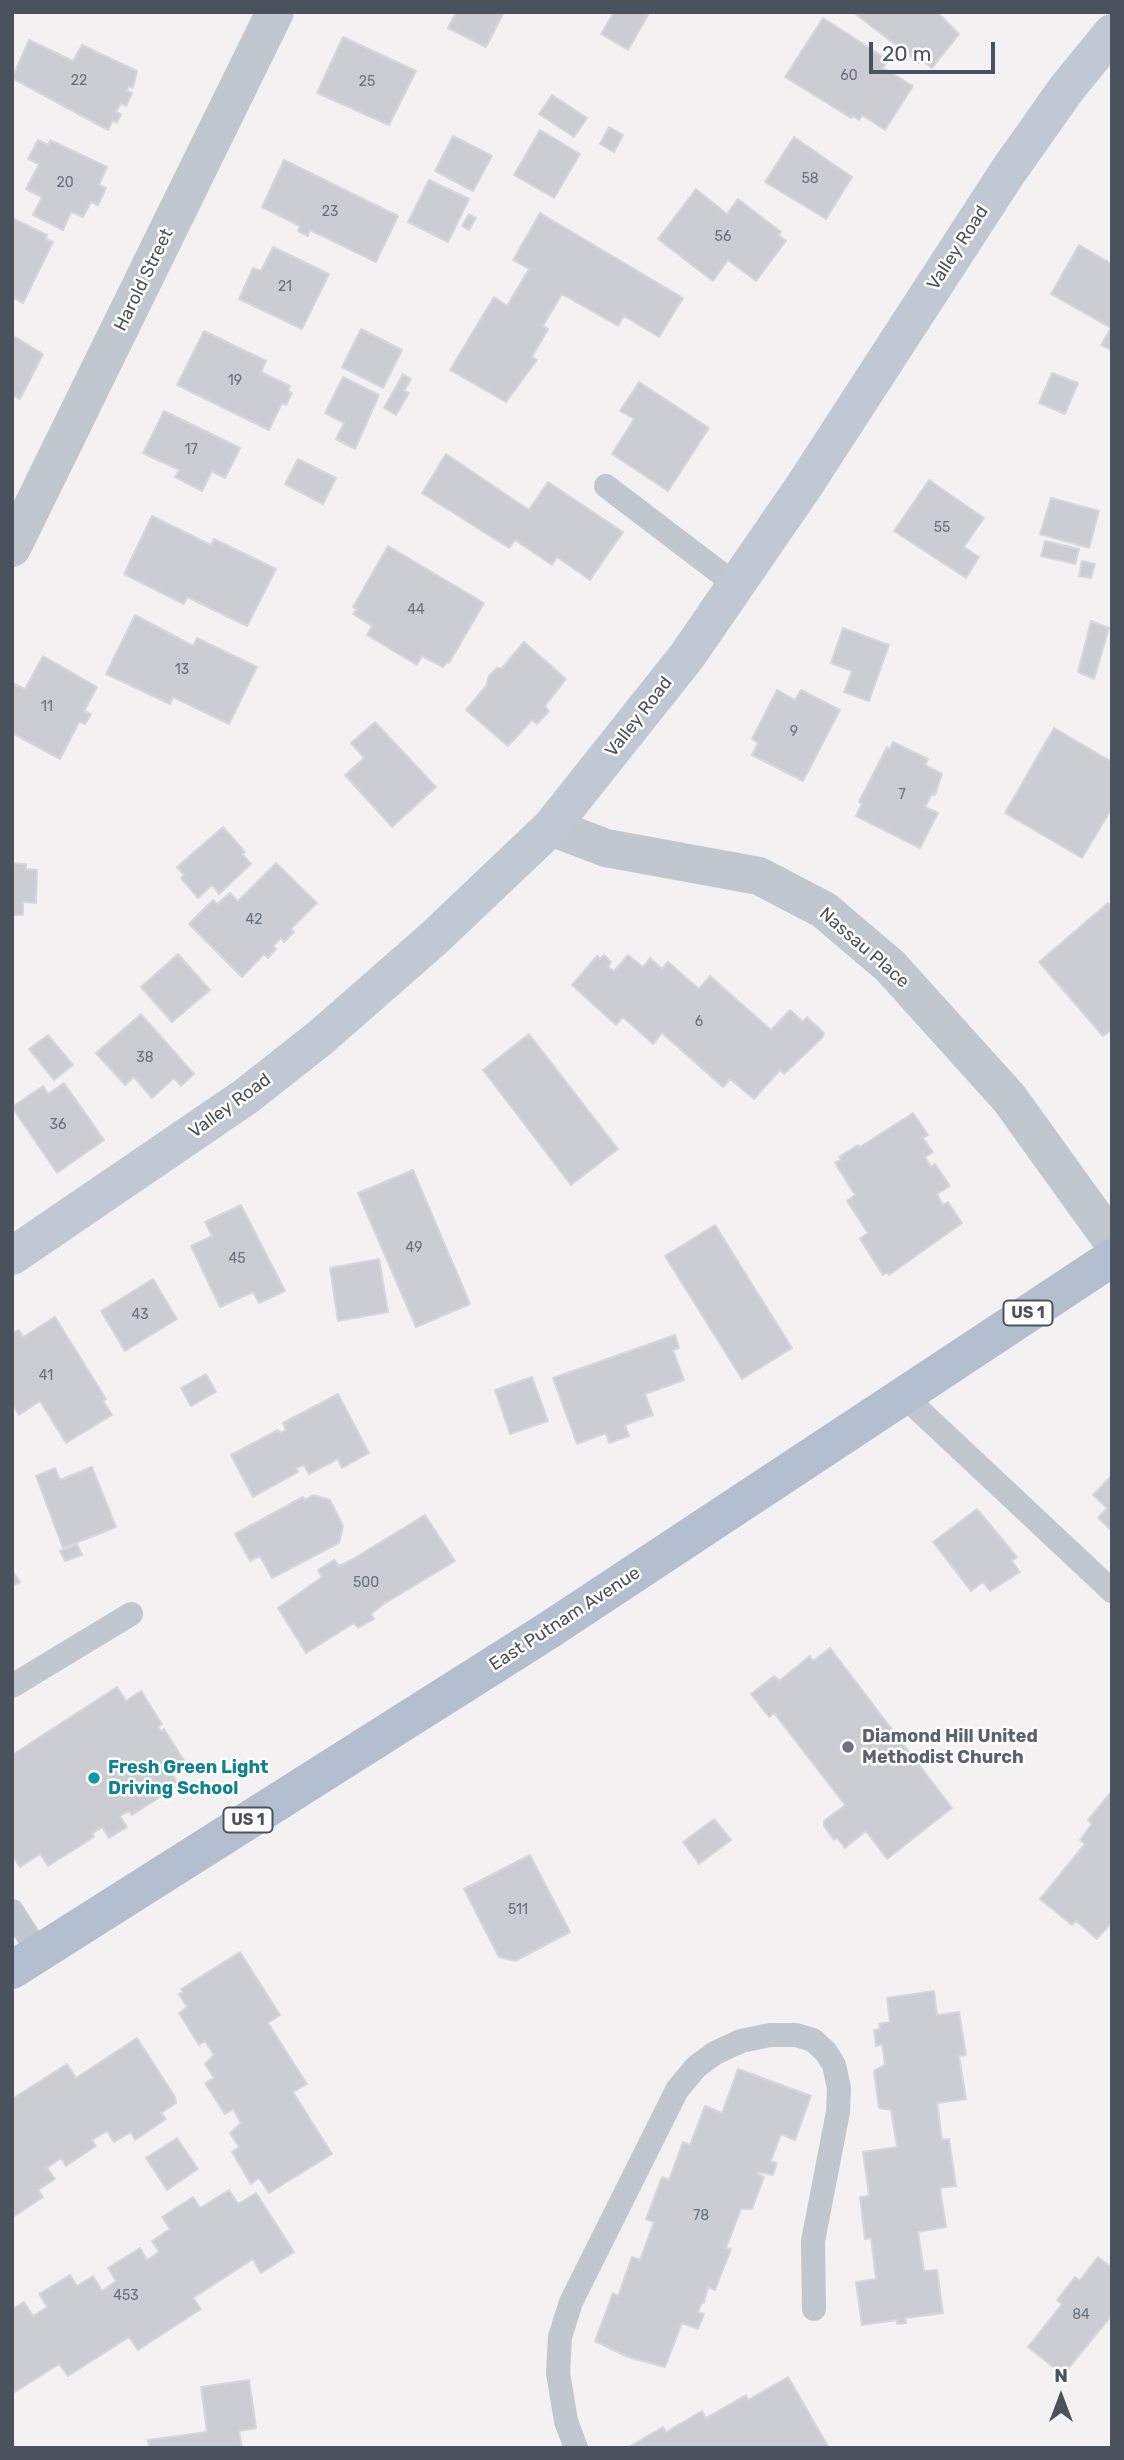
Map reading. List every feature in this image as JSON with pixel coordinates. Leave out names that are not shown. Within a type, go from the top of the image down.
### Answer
[{"type":"main road","name":"Valley Road","points":[[12,1256],[245,1097],[320,1038],[433,939],[551,827],[657,696],[736,585],[1007,173],[1067,88],[1112,33]]},
{"type":"main road","name":"East Putnam Avenue","points":[[26,1961],[527,1643],[1112,1258]]},
{"type":"street","name":"Harold Street","points":[[12,548],[275,12]]},
{"type":"street","name":"Nassau Place","points":[[551,827],[606,848],[759,876],[824,909],[890,966],[1009,1098],[1112,1241]]},
{"type":"lane","points":[[606,486],[736,585]]},
{"type":"lane","points":[[904,1396],[1112,1591]]},
{"type":"lane","points":[[12,1685],[131,1614]]},
{"type":"lane","points":[[12,1911],[26,1961]]},
{"type":"lane","points":[[576,2448],[566,2421],[558,2373],[560,2337],[572,2302],[677,2090],[705,2060],[741,2041],[769,2035],[796,2035],[813,2040],[827,2052],[834,2065],[839,2088],[838,2112],[813,2241],[814,2309]]},
{"type":"building","points":[[456,12],[504,12],[486,47],[448,28]]},
{"type":"building","points":[[614,12],[643,12],[648,15],[628,50],[601,34]]},
{"type":"building","points":[[853,12],[937,12],[959,34],[932,68],[921,60],[919,63]]},
{"type":"building","points":[[823,18],[888,60],[883,68],[913,86],[885,130],[862,115],[859,120],[853,116],[851,118],[785,77]]},
{"type":"building","points":[[343,37],[416,71],[389,125],[317,93]]},
{"type":"building","points":[[29,40],[73,61],[82,45],[137,71],[133,88],[129,86],[127,91],[132,93],[126,106],[121,103],[116,112],[121,114],[117,123],[113,120],[108,130],[12,78]]},
{"type":"building","points":[[552,95],[587,118],[574,137],[539,114]]},
{"type":"building","points":[[609,127],[623,135],[614,152],[600,144]]},
{"type":"building","points":[[540,130],[580,154],[554,198],[514,175]]},
{"type":"building","points":[[453,136],[492,156],[473,191],[435,171]]},
{"type":"building","points":[[794,137],[852,177],[826,219],[765,182]]},
{"type":"building","points":[[38,140],[48,145],[50,140],[107,167],[99,185],[106,188],[98,205],[91,202],[83,217],[71,212],[63,230],[33,215],[42,197],[26,189],[39,164],[28,159]]},
{"type":"building","points":[[284,160],[398,216],[376,262],[310,230],[308,236],[298,231],[300,226],[262,207]]},
{"type":"building","points":[[429,180],[469,199],[448,242],[408,222]]},
{"type":"building","points":[[696,189],[727,214],[738,199],[781,232],[778,235],[786,241],[756,281],[728,260],[713,281],[658,239]]},
{"type":"building","points":[[540,213],[683,298],[659,337],[624,316],[618,326],[562,294],[543,326],[548,329],[532,357],[537,360],[506,402],[450,370],[494,297],[507,306],[529,269],[513,260]]},
{"type":"building","points":[[469,214],[476,218],[469,230],[462,226]]},
{"type":"building","points":[[12,218],[47,235],[46,239],[53,242],[23,303],[12,297]]},
{"type":"building","points":[[1079,245],[1112,264],[1112,350],[1101,345],[1111,328],[1051,294]]},
{"type":"building","points":[[273,247],[329,274],[302,329],[239,299],[253,268],[261,271]]},
{"type":"building","points":[[361,329],[402,350],[383,388],[342,367]]},
{"type":"building","points":[[204,331],[266,361],[261,372],[290,386],[288,391],[292,393],[286,405],[282,403],[269,430],[177,385]]},
{"type":"building","points":[[12,335],[43,354],[20,399],[12,395]]},
{"type":"building","points":[[1052,373],[1078,383],[1065,414],[1039,403]]},
{"type":"building","points":[[403,374],[411,379],[404,391],[409,393],[396,415],[384,408]]},
{"type":"building","points":[[343,377],[379,395],[355,449],[336,439],[344,423],[325,413]]},
{"type":"building","points":[[639,382],[709,428],[668,491],[612,454],[634,419],[620,411]]},
{"type":"building","points":[[164,411],[240,448],[225,478],[212,471],[202,491],[175,477],[179,470],[143,453]]},
{"type":"building","points":[[446,454],[529,510],[548,482],[623,532],[590,580],[557,557],[552,565],[515,540],[509,548],[422,493]]},
{"type":"building","points":[[298,459],[336,478],[323,504],[285,484]]},
{"type":"building","points":[[929,480],[984,518],[964,547],[979,557],[966,578],[894,531]]},
{"type":"building","points":[[1051,498],[1099,511],[1089,548],[1040,534]]},
{"type":"building","points":[[152,516],[211,545],[214,539],[276,569],[247,626],[187,597],[184,604],[124,574]]},
{"type":"building","points":[[1045,541],[1079,549],[1075,564],[1041,556]]},
{"type":"building","points":[[388,546],[484,603],[449,663],[443,667],[422,656],[417,665],[367,635],[372,626],[353,614],[357,609],[353,607]]},
{"type":"building","points":[[1082,561],[1095,564],[1091,578],[1079,576]]},
{"type":"building","points":[[135,615],[193,646],[197,638],[257,667],[229,724],[173,697],[170,704],[106,674]]},
{"type":"building","points":[[1091,621],[1109,628],[1094,679],[1078,672]]},
{"type":"building","points":[[843,628],[889,645],[869,701],[844,692],[852,671],[831,663]]},
{"type":"building","points":[[524,642],[566,679],[545,706],[549,711],[537,724],[532,720],[508,746],[466,710],[486,686],[489,676],[497,668],[502,668]]},
{"type":"building","points":[[43,656],[97,687],[84,711],[91,714],[85,724],[79,722],[60,759],[12,733],[12,683],[25,689]]},
{"type":"building","points":[[777,690],[795,700],[801,690],[840,710],[803,781],[752,755],[758,743],[752,739]]},
{"type":"building","points":[[375,722],[436,787],[392,827],[345,775],[364,758],[351,743]]},
{"type":"building","points":[[1054,728],[1112,762],[1112,808],[1082,858],[1005,813]]},
{"type":"building","points":[[893,742],[928,759],[925,765],[942,774],[935,795],[932,794],[925,807],[938,813],[920,848],[856,816],[862,804],[859,802],[887,747],[890,749]]},
{"type":"building","points":[[223,827],[245,852],[242,854],[251,864],[219,894],[212,885],[198,898],[181,878],[184,875],[177,867]]},
{"type":"building","points":[[12,863],[26,864],[26,869],[37,870],[36,903],[23,902],[23,915],[12,915]]},
{"type":"building","points":[[276,863],[317,903],[291,929],[294,932],[284,942],[281,938],[273,946],[276,949],[268,958],[264,954],[242,977],[189,924],[213,900],[217,904],[230,893],[238,901]]},
{"type":"building","points":[[1108,903],[1112,908],[1112,1029],[1103,1036],[1039,962]]},
{"type":"building","points":[[178,954],[210,990],[172,1022],[141,987]]},
{"type":"building","points":[[604,955],[611,962],[608,967],[614,971],[628,955],[643,967],[650,958],[662,969],[668,962],[699,989],[710,976],[771,1030],[790,1010],[803,1022],[807,1017],[824,1033],[784,1074],[780,1070],[754,1099],[730,1079],[723,1087],[662,1033],[653,1044],[623,1017],[616,1025],[572,985],[597,956],[600,959]]},
{"type":"building","points":[[141,1014],[194,1074],[181,1086],[174,1078],[152,1098],[134,1077],[125,1085],[96,1053]]},
{"type":"building","points":[[529,1034],[618,1149],[571,1185],[483,1070]]},
{"type":"building","points":[[48,1035],[73,1065],[54,1080],[29,1049]]},
{"type":"building","points":[[64,1083],[104,1140],[57,1173],[12,1107],[43,1086],[48,1094]]},
{"type":"building","points":[[913,1113],[928,1135],[923,1138],[933,1152],[925,1157],[931,1167],[935,1164],[950,1186],[937,1194],[943,1205],[948,1202],[962,1223],[889,1275],[888,1272],[883,1275],[860,1239],[868,1233],[847,1201],[855,1195],[835,1163],[841,1160],[839,1157],[858,1145],[860,1147]]},
{"type":"building","points":[[413,1170],[470,1304],[416,1327],[358,1193]]},
{"type":"building","points":[[241,1205],[285,1291],[259,1303],[253,1292],[220,1307],[191,1246],[212,1236],[205,1222]]},
{"type":"building","points":[[715,1225],[792,1348],[742,1379],[665,1256]]},
{"type":"building","points":[[379,1259],[388,1312],[338,1321],[330,1268]]},
{"type":"building","points":[[153,1279],[177,1319],[125,1351],[101,1311]]},
{"type":"building","points":[[55,1317],[106,1399],[103,1401],[112,1415],[66,1443],[40,1401],[19,1415],[12,1404],[12,1333],[19,1330],[23,1337]]},
{"type":"building","points":[[675,1335],[679,1348],[673,1350],[684,1380],[645,1394],[653,1415],[625,1425],[629,1436],[609,1443],[606,1433],[577,1444],[553,1378]]},
{"type":"building","points":[[206,1374],[216,1392],[191,1406],[181,1388]]},
{"type":"building","points":[[532,1377],[548,1421],[510,1434],[495,1390]]},
{"type":"building","points":[[338,1394],[369,1453],[342,1468],[338,1459],[309,1474],[304,1465],[296,1468],[298,1472],[253,1497],[231,1455],[278,1430],[280,1433],[286,1430],[283,1423]]},
{"type":"building","points":[[92,1467],[116,1527],[63,1548],[36,1476],[55,1468],[60,1480]]},
{"type":"building","points":[[1112,1475],[1112,1531],[1098,1518],[1107,1508],[1093,1495]]},
{"type":"building","points":[[313,1495],[330,1500],[343,1526],[339,1543],[272,1578],[260,1556],[250,1561],[235,1534],[303,1497],[305,1500]]},
{"type":"building","points":[[977,1509],[1017,1557],[1012,1561],[1020,1572],[990,1591],[983,1582],[971,1591],[933,1542]]},
{"type":"building","points":[[425,1515],[455,1561],[382,1605],[371,1614],[374,1619],[358,1628],[354,1623],[306,1653],[278,1608],[322,1577],[318,1570],[334,1560],[339,1566],[353,1559]]},
{"type":"building","points":[[77,1544],[82,1555],[65,1561],[60,1551]]},
{"type":"building","points":[[12,1570],[20,1582],[12,1586]]},
{"type":"building","points":[[830,1648],[952,1808],[887,1859],[866,1831],[845,1848],[837,1838],[834,1840],[824,1826],[824,1821],[845,1805],[774,1713],[769,1717],[751,1694],[774,1676],[779,1681],[810,1656],[813,1661]]},
{"type":"building","name":"Fresh Green Light Driving School","points":[[117,1687],[126,1701],[141,1691],[162,1724],[158,1727],[161,1731],[164,1729],[185,1762],[171,1772],[179,1785],[132,1815],[129,1811],[120,1816],[127,1827],[109,1838],[102,1827],[92,1834],[94,1837],[48,1866],[40,1854],[20,1867],[12,1855],[12,1755]]},
{"type":"building","points":[[1112,1791],[1112,1922],[1097,1939],[1076,1921],[1072,1925],[1040,1899],[1085,1844],[1080,1840],[1092,1824],[1088,1820]]},
{"type":"building","points":[[714,1819],[731,1840],[699,1864],[683,1842]]},
{"type":"building","points":[[530,1855],[570,1932],[515,1961],[499,1957],[464,1889]]},
{"type":"building","points":[[240,1952],[280,2015],[268,2023],[307,2084],[293,2092],[332,2154],[269,2193],[259,2178],[251,2184],[232,2152],[239,2147],[230,2133],[241,2123],[233,2109],[225,2114],[205,2083],[214,2078],[205,2064],[214,2055],[205,2041],[199,2045],[179,2013],[187,2007],[179,1994],[183,1992],[181,1989]]},
{"type":"building","points":[[934,1991],[937,2015],[959,2012],[966,2055],[959,2056],[966,2099],[937,2103],[942,2140],[949,2139],[956,2186],[940,2188],[946,2227],[918,2232],[924,2271],[937,2270],[943,2313],[905,2318],[906,2323],[897,2324],[897,2320],[862,2325],[856,2282],[876,2279],[871,2238],[865,2239],[860,2197],[869,2196],[863,2152],[897,2147],[891,2110],[879,2108],[874,2071],[885,2065],[882,2044],[876,2046],[874,2030],[880,2029],[879,2024],[890,2022],[887,1998]]},
{"type":"building","points":[[137,2038],[175,2097],[176,2103],[161,2113],[166,2119],[135,2140],[131,2132],[114,2142],[107,2131],[92,2140],[96,2146],[66,2166],[61,2158],[47,2168],[55,2179],[38,2190],[43,2197],[13,2217],[12,2099],[67,2064],[76,2078]]},
{"type":"building","points":[[738,2069],[811,2096],[795,2140],[781,2134],[771,2161],[777,2163],[773,2175],[758,2172],[757,2174],[764,2177],[752,2209],[741,2209],[726,2248],[731,2249],[715,2290],[708,2287],[704,2303],[702,2302],[698,2312],[704,2314],[698,2329],[682,2323],[665,2367],[628,2357],[595,2341],[613,2293],[618,2296],[632,2257],[640,2260],[654,2222],[646,2219],[662,2177],[669,2180],[683,2142],[690,2145],[705,2106],[722,2113]]},
{"type":"building","points":[[177,2138],[198,2169],[167,2190],[146,2158]]},
{"type":"building","points":[[229,2190],[238,2204],[256,2193],[294,2252],[261,2273],[253,2259],[193,2298],[201,2309],[138,2350],[129,2337],[68,2376],[59,2364],[12,2394],[12,2309],[24,2302],[33,2316],[47,2307],[39,2294],[70,2275],[77,2286],[93,2276],[102,2291],[116,2281],[108,2268],[140,2248],[147,2260],[159,2252],[152,2241],[170,2229],[162,2217],[193,2197],[200,2208]]},
{"type":"building","points":[[1098,2257],[1112,2268],[1112,2315],[1063,2375],[1028,2347],[1062,2304],[1057,2300],[1075,2277],[1080,2280]]},
{"type":"building","points":[[788,2377],[829,2448],[627,2448],[663,2427],[666,2432],[702,2411],[706,2418],[746,2395],[748,2400]]},
{"type":"building","points":[[249,2380],[256,2428],[239,2431],[242,2448],[150,2448],[148,2440],[207,2432],[201,2387]]},
{"type":"place","name":"Diamond Hill United Methodist Church","points":[[848,1747]]},
{"type":"place","name":"Fresh Green Light Driving School","points":[[94,1778]]}]
